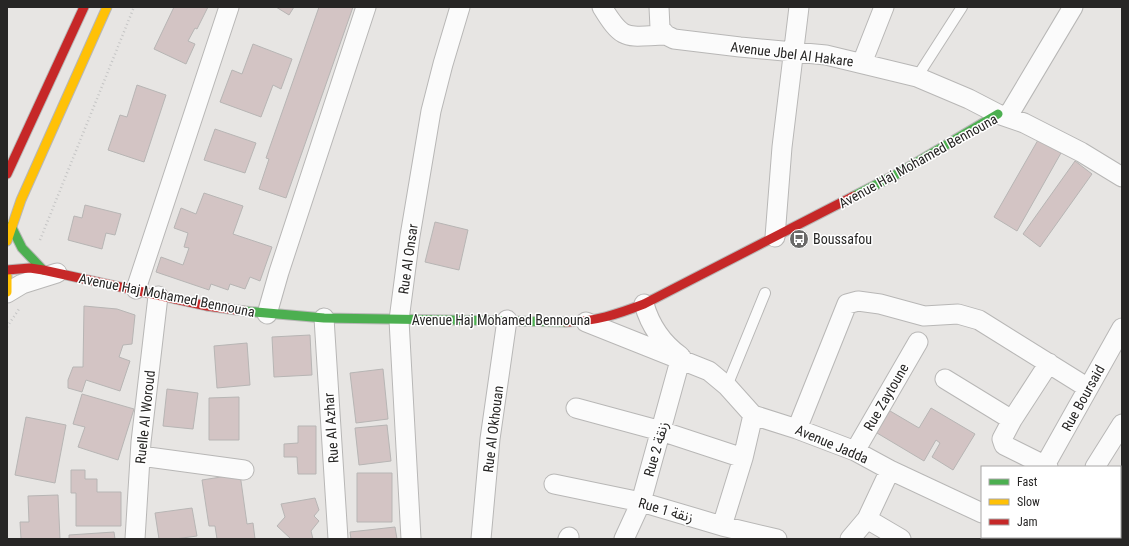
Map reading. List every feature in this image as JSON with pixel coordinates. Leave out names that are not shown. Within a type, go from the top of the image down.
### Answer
[{"type":"street","points":[[7,174],[84,7]]},
{"type":"street","points":[[7,241],[11,226],[62,105],[106,7]]},
{"type":"street","points":[[136,289],[229,7]]},
{"type":"street","points":[[267,314],[279,272],[366,7]]},
{"type":"street","name":"Rue Al Onsar","points":[[411,539],[399,320],[410,236],[432,112],[443,64],[460,7]]},
{"type":"street","name":"Avenue Jbel Al Hakare","points":[[602,7],[618,31],[627,36],[661,21],[669,38],[826,55],[862,62],[917,77],[1003,115]]},
{"type":"street","points":[[775,237],[782,147],[799,7]]},
{"type":"street","points":[[862,62],[884,7]]},
{"type":"street","points":[[1003,115],[1073,7]]},
{"type":"street","name":"Avenue Haj Mohamed Bennouna","points":[[7,270],[30,268],[44,275],[136,289],[158,296],[207,306],[267,314],[324,318],[399,320],[586,322],[618,314],[644,304],[898,174],[1003,115],[1081,152],[1122,177]]},
{"type":"street","points":[[7,276],[7,292],[44,275],[22,248],[11,226]]},
{"type":"street","name":"Ruelle Al Woroud","points":[[135,539],[141,456],[158,296]]},
{"type":"street","points":[[797,429],[847,304],[858,301],[880,304],[924,316],[958,314],[979,320],[1088,388]]},
{"type":"street","name":"Avenue Jadda","points":[[644,304],[649,318],[663,341],[685,361]]},
{"type":"street","name":"Rue Al Azhar","points":[[324,318],[338,539]]},
{"type":"street","name":"Rue Al Okhouan","points":[[481,539],[490,439],[507,320]]},
{"type":"street","name":"Avenue Jadda","points":[[586,322],[709,371],[727,386],[754,415],[797,429],[855,451],[890,470],[981,513]]},
{"type":"street","name":"Rue Boursaid","points":[[1047,466],[1122,328]]},
{"type":"street","name":"Rue Zaytoune","points":[[855,451],[918,342]]},
{"type":"street","name":"Rue 2 زنقة","points":[[624,539],[641,502],[661,431],[685,361]]},
{"type":"street","points":[[1044,466],[1004,445],[1002,439],[1012,420],[1048,363]]},
{"type":"street","points":[[945,380],[1012,420]]},
{"type":"street","points":[[576,408],[661,431],[743,458]]},
{"type":"street","points":[[722,526],[743,458],[754,415]]},
{"type":"street","points":[[1096,466],[1122,424]]},
{"type":"street","points":[[141,456],[244,470]]},
{"type":"street","points":[[850,539],[866,519],[890,470]]},
{"type":"street","name":"Rue 1 زنقة","points":[[554,484],[641,502],[751,536],[777,539]]},
{"type":"street","points":[[866,519],[901,539]]},
{"type":"lane","points":[[917,77],[962,7]]},
{"type":"lane","points":[[727,386],[765,293]]},
{"type":"path","points":[[32,259],[134,7]]},
{"type":"path","points":[[7,327],[27,296],[44,275]]},
{"type":"building","points":[[174,7],[208,7],[197,29],[195,28],[188,41],[195,44],[186,64],[154,49]]},
{"type":"building","points":[[276,7],[294,7],[289,15]]},
{"type":"building","points":[[319,7],[353,7],[286,198],[259,189],[269,159],[266,158]]},
{"type":"building","points":[[253,44],[292,59],[281,89],[273,85],[261,117],[220,102],[232,70],[242,74]]},
{"type":"building","points":[[137,85],[166,95],[144,162],[108,150],[120,115],[127,117]]},
{"type":"building","points":[[215,129],[256,143],[245,173],[204,160]]},
{"type":"building","points":[[1038,140],[1061,153],[1017,231],[994,217]]},
{"type":"building","points":[[1075,161],[1092,174],[1040,247],[1023,234]]},
{"type":"building","points":[[204,193],[243,206],[233,234],[272,247],[260,281],[250,277],[245,289],[230,284],[228,290],[211,284],[209,290],[156,272],[161,257],[183,265],[189,248],[184,247],[188,233],[174,228],[181,208],[196,214]]},
{"type":"building","points":[[85,205],[121,214],[115,235],[106,233],[102,249],[68,240],[74,216],[82,218]]},
{"type":"building","points":[[435,222],[468,230],[459,270],[425,262]]},
{"type":"building","points":[[84,306],[117,309],[135,315],[132,344],[123,345],[119,357],[130,361],[120,391],[86,380],[82,392],[68,388],[68,380],[73,367],[83,367]]},
{"type":"building","points":[[310,335],[312,375],[274,377],[272,337]]},
{"type":"building","points":[[247,343],[250,385],[217,388],[214,346]]},
{"type":"building","points":[[383,369],[388,419],[356,423],[350,373]]},
{"type":"building","points":[[167,389],[198,393],[193,429],[163,426]]},
{"type":"building","points":[[82,394],[134,409],[118,460],[78,447],[85,427],[73,424]]},
{"type":"building","points":[[239,397],[239,440],[209,440],[209,398]]},
{"type":"building","points":[[885,408],[919,428],[931,408],[975,434],[953,470],[932,457],[940,443],[936,440],[924,461],[872,430]]},
{"type":"building","points":[[26,417],[66,425],[55,483],[15,475]]},
{"type":"building","points":[[387,425],[391,461],[359,465],[355,428]]},
{"type":"building","points":[[298,426],[316,426],[316,474],[298,474],[297,457],[284,457],[284,444],[298,443]]},
{"type":"building","points":[[71,470],[85,470],[85,479],[97,479],[97,492],[121,492],[121,526],[76,526],[76,493],[71,493]]},
{"type":"building","points":[[357,473],[392,473],[392,522],[357,522]]},
{"type":"building","points":[[240,474],[247,524],[253,523],[255,539],[217,539],[215,526],[209,526],[202,480]]},
{"type":"building","points":[[58,495],[60,539],[21,539],[20,522],[29,522],[28,496]]},
{"type":"building","points":[[315,498],[319,510],[314,516],[319,521],[311,531],[313,539],[291,539],[277,526],[285,517],[281,504]]},
{"type":"building","points":[[192,508],[197,536],[175,539],[159,539],[155,513]]},
{"type":"building","points":[[395,527],[397,539],[351,539],[350,532]]},
{"type":"building","points":[[114,532],[115,539],[69,539],[69,535]]},
{"type":"traffic: fast","points":[[854,196],[897,174],[998,114]]},
{"type":"traffic: fast","points":[[11,226],[22,248],[43,270]]},
{"type":"traffic: fast","points":[[244,311],[324,318],[566,322]]},
{"type":"traffic: slow","points":[[7,241],[21,200],[107,7]]},
{"type":"traffic: slow","points":[[7,276],[7,292]]},
{"type":"traffic: jam","points":[[7,174],[84,7]]},
{"type":"traffic: jam","points":[[566,322],[586,321],[606,317],[644,304],[854,196]]},
{"type":"traffic: jam","points":[[7,270],[30,268],[43,270],[207,306],[244,311]]},
{"type":"place","name":"Boussafou","points":[[799,239]]}]
